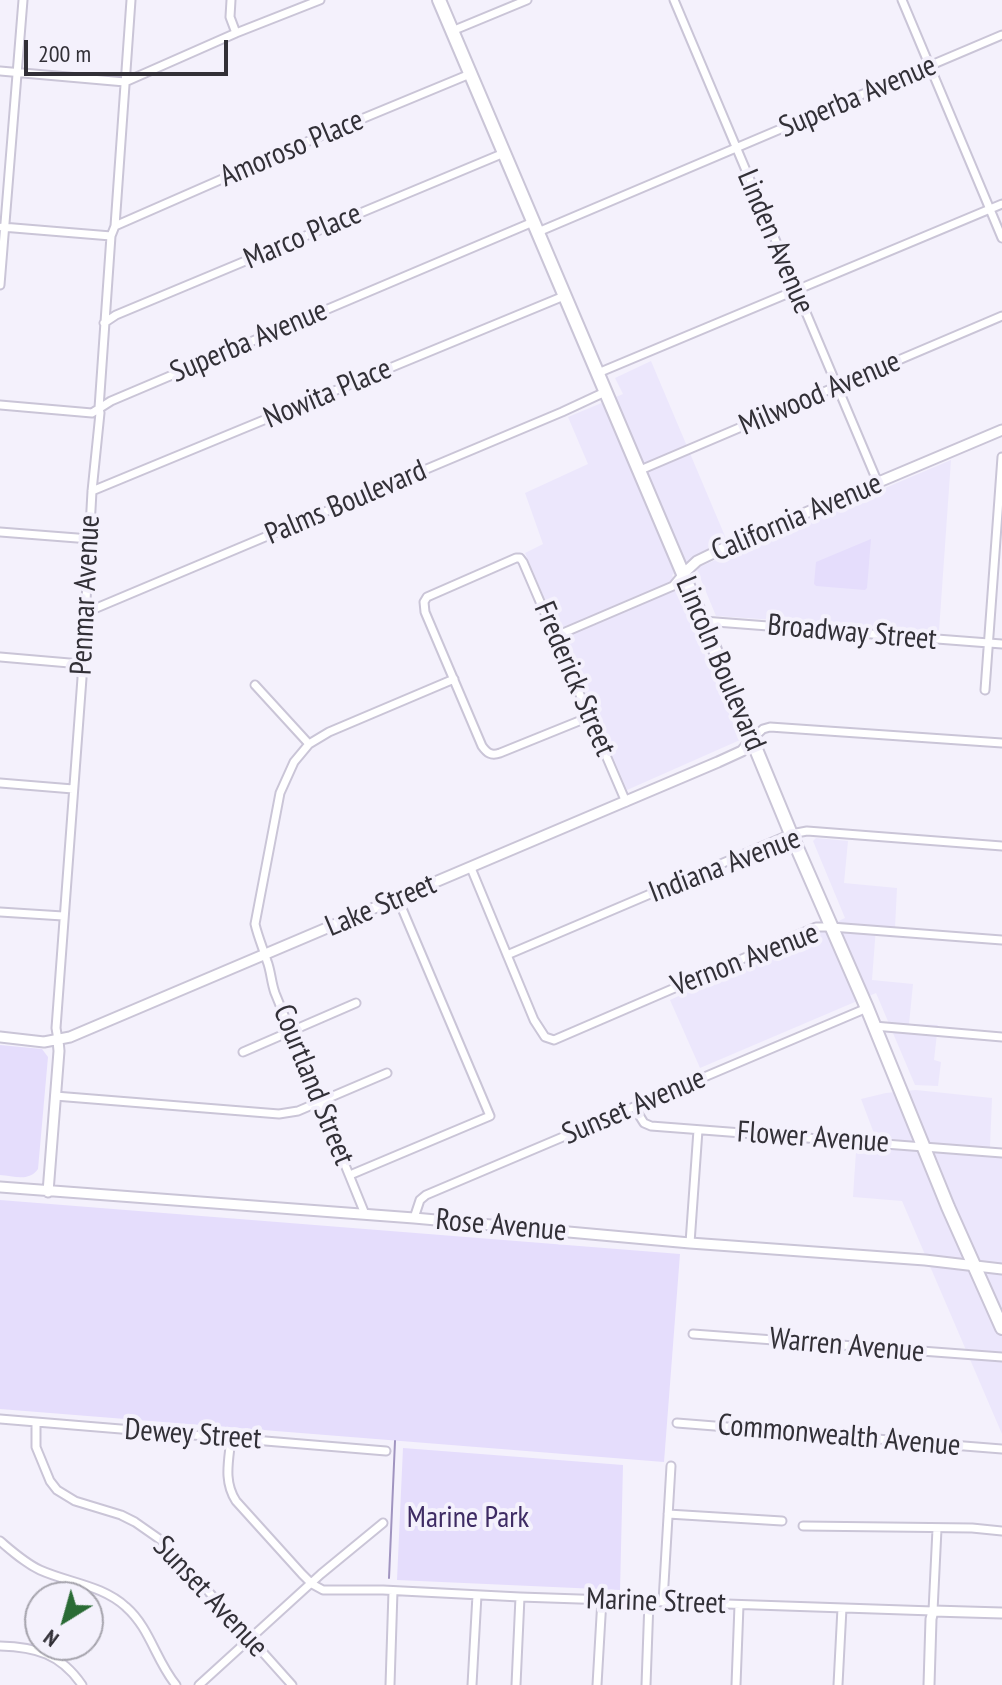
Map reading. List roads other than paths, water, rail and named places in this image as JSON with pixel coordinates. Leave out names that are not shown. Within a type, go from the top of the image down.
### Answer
[{"type":"highway","name":"Lincoln Boulevard","points":[[439,0],[867,1008],[948,1207],[1002,1328]]},
{"type":"street","points":[[0,285],[23,0]]},
{"type":"street","name":"Penmar Avenue","points":[[48,1192],[92,491],[131,0]]},
{"type":"street","points":[[231,0],[230,17],[236,33]]},
{"type":"street","points":[[0,71],[125,82],[320,0]]},
{"type":"street","points":[[452,31],[527,0]]},
{"type":"street","name":"Linden Avenue","points":[[674,0],[878,483]]},
{"type":"street","points":[[902,0],[1002,238]]},
{"type":"street","name":"Superba Avenue","points":[[99,408],[139,388],[736,149],[1002,35]]},
{"type":"street","name":"Amoroso Place","points":[[115,226],[470,74]]},
{"type":"street","name":"Marco Place","points":[[104,323],[116,315],[504,153]]},
{"type":"street","points":[[598,373],[1002,204]]},
{"type":"street","points":[[3,229],[111,236]]},
{"type":"street","name":"Nowita Place","points":[[92,491],[564,296]]},
{"type":"street","name":"Milwood Avenue","points":[[638,471],[1002,316]]},
{"type":"street","name":"Palms Boulevard","points":[[86,610],[605,392]]},
{"type":"street","points":[[0,405],[92,413],[99,408]]},
{"type":"street","name":"California Avenue","points":[[556,636],[672,586],[697,561],[1002,430]]},
{"type":"street","points":[[985,690],[1002,457]]},
{"type":"street","points":[[0,532],[90,539]]},
{"type":"street","name":"Frederick Street","points":[[454,679],[425,612],[424,602],[432,593],[520,558],[626,802]]},
{"type":"street","name":"Broadway Street","points":[[703,621],[1002,644]]},
{"type":"street","points":[[0,657],[81,664]]},
{"type":"street","points":[[255,685],[309,744],[329,732],[454,679],[482,746],[490,754],[515,748],[589,717]]},
{"type":"street","points":[[752,739],[770,727],[1002,743]]},
{"type":"street","name":"Lake Street","points":[[0,1037],[44,1042],[58,1040],[626,802],[742,751],[752,739]]},
{"type":"street","name":"Courtland Street","points":[[309,744],[294,762],[280,793],[255,924],[275,993],[365,1214]]},
{"type":"street","points":[[0,783],[73,789]]},
{"type":"street","name":"Indiana Avenue","points":[[507,955],[791,834],[807,831],[1002,846]]},
{"type":"street","points":[[471,868],[507,955]]},
{"type":"street","points":[[350,1175],[490,1116],[398,899]]},
{"type":"street","points":[[0,912],[63,916]]},
{"type":"street","name":"Vernon Avenue","points":[[507,955],[534,1020],[545,1037],[554,1040],[816,927],[1002,940]]},
{"type":"street","points":[[243,1052],[356,1003]]},
{"type":"street","name":"Sunset Avenue","points":[[414,1218],[420,1200],[426,1195],[867,1008]]},
{"type":"street","points":[[874,1026],[1002,1037]]},
{"type":"street","points":[[55,1096],[279,1114],[320,1102],[387,1073]]},
{"type":"street","name":"Flower Avenue","points":[[634,1107],[644,1123],[651,1126],[1002,1153]]},
{"type":"street","points":[[690,1243],[698,1130]]},
{"type":"street","name":"Rose Avenue","points":[[0,1187],[414,1218],[1002,1269]]},
{"type":"street","name":"Warren Avenue","points":[[693,1334],[1002,1357]]},
{"type":"street","name":"Dewey Street","points":[[0,1419],[386,1451]]},
{"type":"street","name":"Sunset Avenue","points":[[36,1422],[36,1447],[57,1490],[75,1501],[121,1515],[151,1533],[180,1558],[292,1685]]},
{"type":"street","name":"Commonwealth Avenue","points":[[677,1423],[1002,1449]]},
{"type":"street","points":[[231,1438],[227,1479],[230,1491],[312,1584]]},
{"type":"street","points":[[663,1601],[671,1466]]},
{"type":"street","points":[[668,1514],[782,1521]]},
{"type":"street","points":[[199,1685],[383,1523]]},
{"type":"street","points":[[803,1526],[984,1528],[1002,1531]]},
{"type":"street","points":[[929,1685],[937,1529]]},
{"type":"street","points":[[0,1541],[32,1566],[97,1589],[126,1606],[140,1623],[176,1685]]},
{"type":"street","name":"Marine Street","points":[[312,1584],[323,1590],[1002,1613]]},
{"type":"street","points":[[390,1685],[393,1591]]},
{"type":"street","points":[[472,1685],[477,1595]]},
{"type":"street","points":[[516,1685],[520,1597]]},
{"type":"street","points":[[597,1685],[602,1599]]},
{"type":"street","points":[[646,1685],[649,1601]]},
{"type":"street","points":[[736,1685],[739,1605]]},
{"type":"street","points":[[838,1685],[842,1608]]},
{"type":"street","points":[[0,1646],[31,1648],[50,1655],[67,1667],[82,1685]]},
{"type":"waterway","points":[[389,1578],[395,1441]]},
{"type":"park label","name":"Marine Park","points":[[468,1518]]}]
